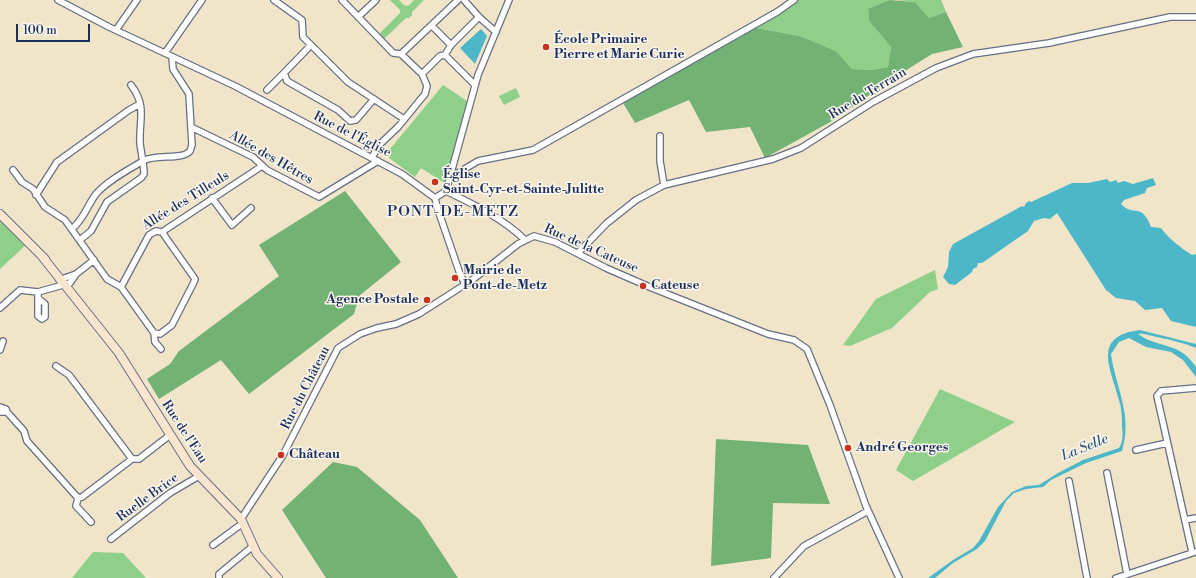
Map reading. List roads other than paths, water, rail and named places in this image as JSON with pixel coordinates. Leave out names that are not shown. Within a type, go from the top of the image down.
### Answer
[{"type":"street","name":"Rue de l'Église","points":[[58,0],[165,54],[235,86],[402,174],[436,198]]},
{"type":"street","points":[[116,30],[137,0]]},
{"type":"street","points":[[165,54],[202,0]]},
{"type":"street","points":[[274,0],[302,20],[302,37],[348,82],[404,118]]},
{"type":"street","points":[[342,0],[393,53],[401,54],[422,74],[427,86],[425,94],[398,127],[378,146],[372,158]]},
{"type":"street","points":[[358,17],[376,0]]},
{"type":"street","points":[[401,54],[458,0]]},
{"type":"street","points":[[464,0],[479,17],[496,32]]},
{"type":"street","points":[[466,284],[460,274],[437,207],[436,198],[446,191],[478,75],[509,0]]},
{"type":"street","points":[[451,177],[478,161],[533,150],[777,12],[794,0]]},
{"type":"street","points":[[125,17],[126,35]]},
{"type":"street","points":[[422,74],[440,56],[445,55],[451,45],[479,17]]},
{"type":"street","name":"Rue du Terrain","points":[[578,253],[636,200],[664,185],[773,159],[801,148],[873,102],[936,68],[973,54],[1049,43],[1170,17],[1196,18]]},
{"type":"street","points":[[432,26],[451,45]]},
{"type":"street","points":[[268,90],[311,46]]},
{"type":"street","points":[[445,55],[476,84]]},
{"type":"street","points":[[72,229],[83,219],[98,192],[143,161],[154,156],[187,154],[192,145],[189,94],[173,69],[172,57]]},
{"type":"street","points":[[284,73],[287,81],[338,110],[350,121],[356,120],[374,99]]},
{"type":"street","points":[[80,240],[91,231],[107,202],[143,176],[143,161],[140,141],[142,129],[139,96],[131,85]]},
{"type":"street","points":[[36,195],[59,159],[129,110],[140,104]]},
{"type":"street","name":"Allée des Hêtres","points":[[191,127],[253,157],[262,166],[319,197],[378,162]]},
{"type":"street","points":[[660,136],[660,161],[664,185]]},
{"type":"street","name":"Allée des Tilleuls","points":[[121,287],[146,238],[156,231],[162,232],[262,166]]},
{"type":"street","points":[[14,170],[22,182],[30,187],[45,207],[62,218],[72,229],[108,281],[121,287],[154,333],[155,342],[161,349]]},
{"type":"street","name":"Rue de la Cateuse","points":[[446,191],[514,229],[525,240],[530,237],[539,237],[578,253],[652,288],[768,334],[787,338],[802,344],[807,349],[815,366],[868,511]]},
{"type":"street","points":[[212,198],[232,225],[251,208]]},
{"type":"street","name":"Rue de l'Eau","points":[[0,214],[65,281],[125,362],[190,466],[242,521],[260,558],[278,578]]},
{"type":"street","points":[[154,333],[160,334],[172,325],[195,279],[162,232]]},
{"type":"street","name":"Rue du Château","points":[[213,545],[242,521],[284,455],[338,348],[349,340],[366,332],[402,322],[419,314],[466,284],[525,240]]},
{"type":"street","points":[[0,308],[20,290],[38,292],[50,288],[76,274],[94,260]]},
{"type":"street","points":[[38,292],[38,298]]},
{"type":"street","points":[[0,350],[4,341]]},
{"type":"street","points":[[56,366],[68,375],[132,458],[139,459],[170,435]]},
{"type":"street","points":[[1116,578],[1194,552],[1167,443],[1158,393],[1161,390],[1196,388]]},
{"type":"street","points":[[0,407],[6,409],[24,430],[27,441],[78,498]]},
{"type":"street","points":[[0,412],[7,412]]},
{"type":"street","points":[[1136,450],[1167,443]]},
{"type":"street","points":[[78,498],[82,497],[132,458]]},
{"type":"street","points":[[1107,473],[1127,574]]},
{"type":"street","name":"Ruelle Brice","points":[[110,539],[170,493],[199,476]]},
{"type":"street","points":[[1069,481],[1087,578]]},
{"type":"street","points":[[78,498],[76,506],[91,522]]},
{"type":"street","points":[[774,578],[804,546],[868,511],[898,578]]},
{"type":"street","points":[[1185,520],[1196,518]]},
{"type":"street","points":[[219,578],[219,574],[253,546]]},
{"type":"water","points":[[481,29],[487,36],[475,64],[460,48]]},
{"type":"water","points":[[1153,178],[1156,185],[1147,188],[1145,193],[1124,200],[1121,204],[1130,210],[1144,214],[1151,227],[1161,228],[1179,246],[1192,255],[1196,254],[1196,327],[1171,321],[1162,308],[1145,310],[1135,301],[1116,298],[1106,290],[1057,213],[1050,219],[1044,218],[1034,221],[1028,231],[982,263],[978,263],[977,267],[973,269],[972,272],[955,285],[949,284],[943,277],[948,267],[949,252],[953,244],[1022,206],[1024,207],[1029,201],[1031,202],[1072,183],[1088,183],[1107,179],[1110,182],[1116,180],[1118,183],[1124,181],[1133,184]]},
{"type":"water","points":[[1140,330],[1196,344],[1196,347],[1145,333],[1138,334],[1146,339],[1176,349],[1183,353],[1196,367],[1196,377],[1183,360],[1171,352],[1146,347],[1129,338],[1119,342],[1111,354],[1125,414],[1126,426],[1122,451],[1086,463],[1051,480],[1043,487],[1026,489],[1014,493],[1006,501],[985,541],[977,549],[953,563],[935,578],[928,578],[973,548],[979,541],[998,507],[1012,492],[1026,486],[1039,485],[1083,460],[1119,448],[1123,435],[1121,410],[1109,365],[1108,355],[1110,346],[1115,339],[1125,333]]},
{"type":"waterway","name":"La Selle","points":[[1143,333],[1165,338]]},
{"type":"waterway","name":"La Selle","points":[[1190,345],[1196,347]]},
{"type":"place","name":"École Primaire Pierre et Marie Curie","points":[[546,47]]},
{"type":"place","name":"Église Saint-Cyr-et-Sainte-Julitte","points":[[435,182]]},
{"type":"place","name":"Mairie de Pont-de-Metz","points":[[455,278]]},
{"type":"place","name":"Cateuse","points":[[643,286]]},
{"type":"place","name":"Agence Postale","points":[[427,300]]},
{"type":"place","name":"André Georges","points":[[848,448]]},
{"type":"place","name":"Château","points":[[281,455]]},
{"type":"district","name":"PONT-DE-METZ","points":[[453,212]]}]
